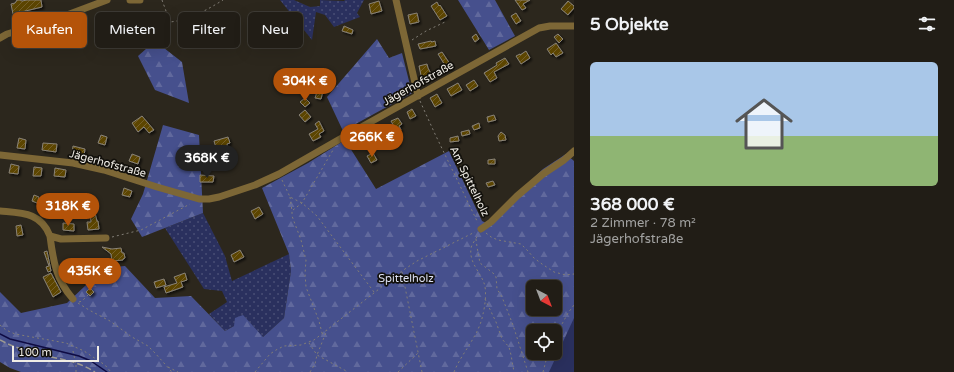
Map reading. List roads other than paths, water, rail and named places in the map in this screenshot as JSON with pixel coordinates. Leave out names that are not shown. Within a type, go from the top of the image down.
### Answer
[{"type":"street","points":[[0,38],[7,34],[51,22],[107,0]]},
{"type":"street","points":[[130,0],[140,0]]},
{"type":"street","points":[[396,0],[418,96]]},
{"type":"street","name":"Jägerhofstraße","points":[[0,155],[73,163],[104,170],[199,199],[219,197],[255,185],[279,174],[539,28],[550,26],[574,26]]},
{"type":"street","name":"Am Spittelholz","points":[[481,230],[542,174],[564,160],[574,151]]},
{"type":"street","points":[[0,211],[32,215],[42,222],[50,236],[53,260],[61,281],[66,291],[73,299]]},
{"type":"street","points":[[50,236],[61,239],[106,238]]},
{"type":"waterway","points":[[0,334],[10,339],[79,356],[91,361],[107,372]]},
{"type":"railway","points":[[0,340],[31,352],[75,363],[95,372]]},
{"type":"park label","name":"Spittelholz","points":[[406,278]]}]
